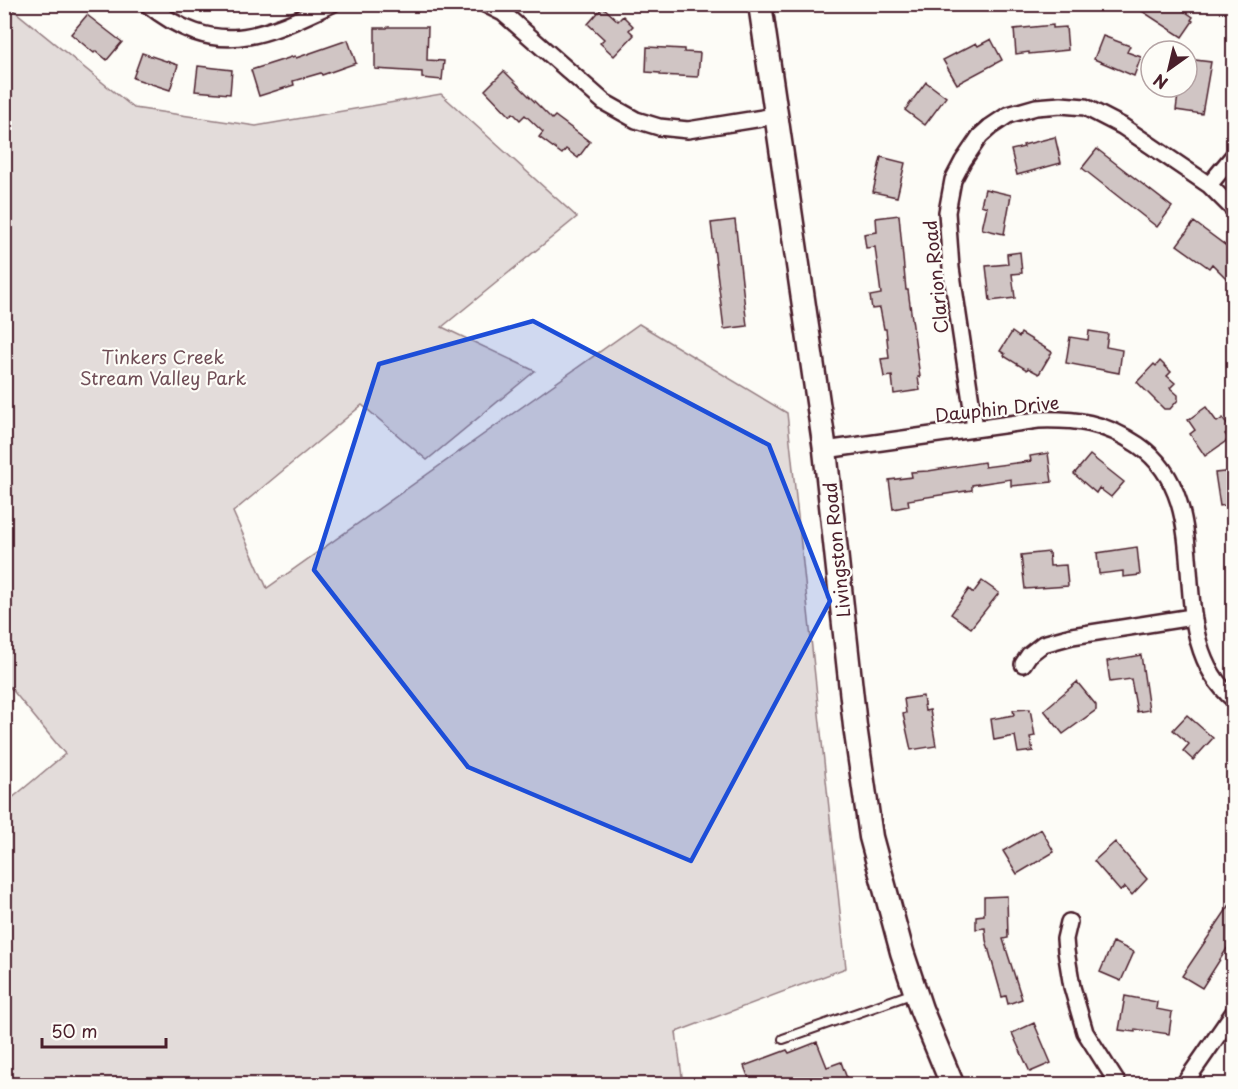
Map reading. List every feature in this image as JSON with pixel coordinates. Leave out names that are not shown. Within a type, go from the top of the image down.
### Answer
[{"type":"main road","name":"Livingston Road","points":[[760,4],[825,450],[855,726],[871,837],[902,952],[952,1084]]},
{"type":"street","points":[[147,4],[174,25],[194,33],[232,39],[277,30],[332,4]]},
{"type":"street","points":[[485,4],[503,13],[604,102],[636,120],[659,127],[688,130],[775,116]]},
{"type":"street","name":"Clarion Road","points":[[975,428],[951,268],[947,212],[953,180],[963,160],[980,136],[999,121],[1020,111],[1061,105],[1085,107],[1122,126],[1209,185],[1233,210]]},
{"type":"street","points":[[1209,185],[1233,154]]},
{"type":"street","name":"Dauphin Drive","points":[[825,450],[1038,420],[1087,421],[1124,436],[1148,452],[1167,473],[1176,490],[1188,544],[1192,617],[1207,664],[1233,699]]},
{"type":"street","points":[[1023,664],[1029,655],[1043,644],[1072,636],[1192,617]]},
{"type":"street","points":[[1069,922],[1065,939],[1066,951],[1072,987],[1085,1032],[1118,1084]]},
{"type":"street","points":[[1184,1084],[1233,1012]]},
{"type":"lane","points":[[783,1039],[916,992]]},
{"type":"highlighted area","points":[[533,321],[769,445],[830,601],[691,861],[468,767],[314,570],[379,364]]},
{"type":"green space","name":"Tinkers Creek Stream Valley Park","points":[[5,4],[134,108],[256,126],[441,94],[577,217],[442,327],[535,371],[427,460],[362,405],[233,512],[267,588],[639,324],[787,413],[846,968],[676,1032],[683,1084],[5,1084],[5,804],[65,754],[10,687],[5,691]]},
{"type":"building","points":[[1131,4],[1174,4],[1193,17],[1191,20],[1193,21],[1182,37]]},
{"type":"building","points":[[603,7],[618,21],[623,16],[633,26],[629,30],[634,35],[614,56],[600,43],[604,39],[588,24]]},
{"type":"building","points":[[87,15],[122,42],[107,60],[96,51],[94,53],[71,34]]},
{"type":"building","points":[[1053,25],[1053,28],[1066,27],[1068,50],[1016,54],[1014,29]]},
{"type":"building","points":[[428,27],[427,60],[444,61],[442,80],[422,78],[422,72],[375,69],[375,28]]},
{"type":"building","points":[[1103,36],[1130,46],[1127,52],[1139,56],[1139,62],[1134,76],[1094,59]]},
{"type":"building","points":[[991,39],[1002,60],[957,84],[943,60],[976,43],[978,46]]},
{"type":"building","points":[[348,40],[356,63],[322,75],[321,73],[293,81],[294,85],[259,96],[251,70],[295,56],[296,58]]},
{"type":"building","points":[[647,47],[684,49],[684,52],[700,53],[698,77],[646,72]]},
{"type":"building","points":[[142,53],[178,65],[170,90],[133,78]]},
{"type":"building","points":[[1199,60],[1211,62],[1202,114],[1176,110],[1177,99],[1199,99]]},
{"type":"building","points":[[198,66],[232,70],[230,94],[195,91]]},
{"type":"building","points":[[504,71],[552,119],[555,116],[590,142],[578,158],[566,149],[562,154],[539,137],[543,132],[525,115],[520,120],[513,113],[510,116],[485,90]]},
{"type":"building","points":[[926,82],[946,97],[925,125],[905,110]]},
{"type":"building","points":[[1055,137],[1061,163],[1017,175],[1011,150]]},
{"type":"building","points":[[1097,149],[1172,207],[1157,227],[1082,168]]},
{"type":"building","points":[[881,157],[905,163],[897,197],[873,192]]},
{"type":"building","points":[[985,189],[1011,195],[1004,234],[982,229],[987,207],[981,205]]},
{"type":"building","points":[[899,215],[906,290],[908,290],[920,390],[894,394],[892,376],[884,377],[881,359],[889,358],[886,329],[884,329],[880,308],[872,309],[870,296],[881,294],[875,247],[866,248],[864,234],[877,232],[876,218]]},
{"type":"building","points":[[735,220],[747,326],[724,329],[711,223]]},
{"type":"building","points":[[1194,222],[1233,251],[1233,285],[1212,264],[1209,268],[1177,245]]},
{"type":"building","points":[[1020,252],[1022,273],[1012,274],[1015,298],[990,301],[986,266],[1008,264],[1007,254]]},
{"type":"building","points":[[1089,331],[1108,334],[1106,347],[1122,350],[1119,373],[1066,363],[1070,337],[1088,340]]},
{"type":"building","points":[[1012,332],[1019,337],[1021,333],[1052,352],[1039,374],[1028,368],[1027,370],[1000,351]]},
{"type":"building","points":[[1160,361],[1171,372],[1167,376],[1175,383],[1170,388],[1178,395],[1178,400],[1170,409],[1164,409],[1137,382],[1154,364],[1156,366]]},
{"type":"building","points":[[1206,407],[1217,422],[1223,418],[1231,430],[1225,434],[1229,439],[1205,456],[1190,434],[1195,430],[1188,420]]},
{"type":"building","points":[[1048,453],[1052,482],[1011,486],[1011,479],[972,485],[972,490],[908,500],[909,506],[893,509],[889,480],[912,477],[911,472],[984,462],[985,467],[1031,461],[1030,456]]},
{"type":"building","points":[[1090,455],[1124,482],[1111,497],[1099,488],[1096,493],[1074,474]]},
{"type":"building","points":[[1233,471],[1233,504],[1220,506],[1215,473]]},
{"type":"building","points":[[1137,547],[1140,575],[1123,577],[1123,571],[1099,574],[1097,553]]},
{"type":"building","points":[[1049,552],[1050,566],[1066,565],[1068,586],[1025,589],[1021,555]]},
{"type":"building","points":[[982,581],[999,593],[971,628],[951,614],[969,589],[973,593]]},
{"type":"building","points":[[1141,655],[1149,710],[1137,712],[1131,679],[1110,682],[1107,661]]},
{"type":"building","points":[[1077,682],[1096,705],[1096,710],[1063,734],[1044,710]]},
{"type":"building","points":[[923,696],[925,711],[930,710],[936,746],[911,750],[903,714],[906,713],[904,699]]},
{"type":"building","points":[[1030,709],[1035,736],[1030,737],[1033,751],[1018,753],[1015,736],[994,740],[991,719],[1014,715],[1013,710]]},
{"type":"building","points":[[1187,715],[1213,738],[1193,760],[1183,751],[1189,744],[1173,730]]},
{"type":"building","points":[[1041,829],[1054,852],[1017,874],[1003,851]]},
{"type":"building","points":[[1115,842],[1147,879],[1132,895],[1125,887],[1120,891],[1094,861]]},
{"type":"building","points":[[1007,896],[1008,938],[1003,939],[1022,999],[1008,1004],[1006,996],[1002,997],[986,940],[985,928],[976,929],[976,916],[984,915],[984,897]]},
{"type":"building","points":[[1233,900],[1233,939],[1202,988],[1182,976]]},
{"type":"building","points":[[1113,942],[1134,952],[1121,981],[1100,972]]},
{"type":"building","points":[[1125,996],[1157,1002],[1156,1009],[1172,1012],[1169,1034],[1135,1029],[1135,1032],[1119,1030]]},
{"type":"building","points":[[1034,1023],[1051,1063],[1030,1072],[1012,1033]]},
{"type":"building","points":[[817,1042],[827,1067],[841,1062],[849,1084],[751,1084],[744,1066]]}]
